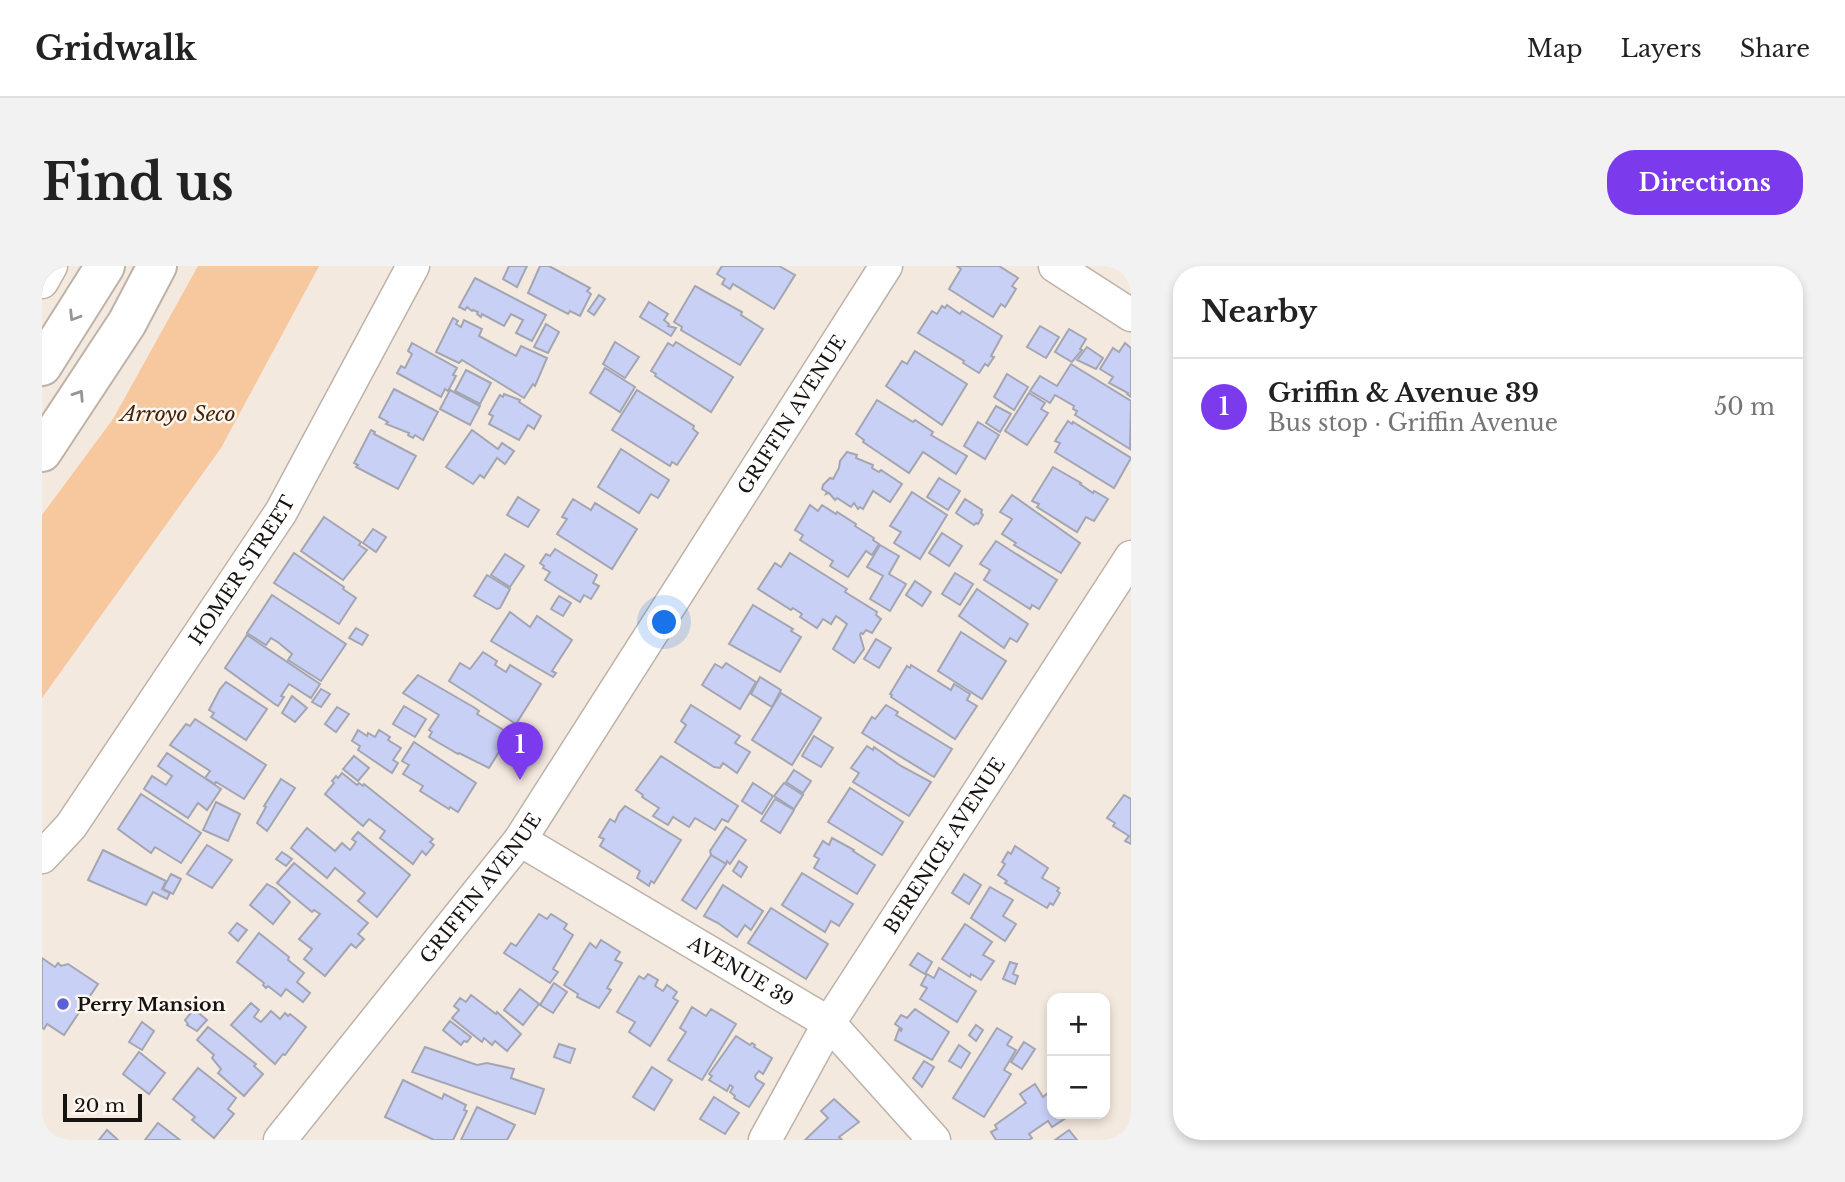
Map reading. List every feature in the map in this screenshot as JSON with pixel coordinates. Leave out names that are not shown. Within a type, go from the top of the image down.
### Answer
[{"type":"highway","points":[[42,366],[105,266]]},
{"type":"highway","points":[[42,452],[127,323],[157,266]]},
{"type":"street","points":[[42,282],[51,266]]},
{"type":"street","name":"HOMER STREET","points":[[42,857],[71,826],[281,512],[413,266]]},
{"type":"street","name":"GRIFFIN AVENUE","points":[[280,1140],[520,840],[886,266]]},
{"type":"street","points":[[1055,266],[1131,315]]},
{"type":"street","name":"BERENICE AVENUE","points":[[765,1140],[829,1023],[1131,557]]},
{"type":"street","name":"AVENUE 39","points":[[520,840],[829,1023],[934,1140]]},
{"type":"water","name":"Arroyo Seco","points":[[198,266],[319,266],[221,448],[42,698],[42,515],[113,419]]},
{"type":"building","points":[[509,266],[527,266],[517,287],[503,279]]},
{"type":"building","points":[[540,266],[549,266],[590,288],[587,291],[591,294],[580,316],[570,311],[568,314],[528,293]]},
{"type":"building","points":[[722,266],[779,266],[795,275],[774,309],[733,284],[730,289],[722,284],[725,279],[717,274]]},
{"type":"building","points":[[957,266],[999,266],[1018,278],[1012,286],[1016,289],[1005,307],[1001,304],[993,317],[949,289],[961,269]]},
{"type":"building","points":[[475,278],[546,315],[532,341],[516,333],[523,320],[511,314],[504,326],[482,314],[481,317],[478,312],[467,307],[465,310],[459,307]]},
{"type":"building","points":[[695,286],[742,312],[741,315],[763,329],[740,365],[681,330],[682,327],[674,322]]},
{"type":"building","points":[[599,295],[605,299],[594,315],[588,311]]},
{"type":"building","points":[[649,302],[668,314],[664,320],[668,326],[676,328],[671,336],[640,317]]},
{"type":"building","points":[[947,305],[960,314],[962,311],[1002,336],[991,356],[994,357],[979,373],[918,333],[932,311],[937,314],[942,306],[945,308]]},
{"type":"building","points":[[453,318],[461,327],[464,320],[482,329],[479,336],[516,356],[521,346],[547,358],[535,386],[533,384],[524,398],[462,360],[459,363],[436,352]]},
{"type":"building","points":[[546,324],[559,332],[548,353],[534,347]]},
{"type":"building","points":[[1040,326],[1059,337],[1046,358],[1027,347]]},
{"type":"building","points":[[1069,329],[1086,339],[1080,349],[1082,350],[1072,362],[1055,352]]},
{"type":"building","points":[[615,342],[639,357],[625,378],[603,364]]},
{"type":"building","points":[[676,342],[733,377],[711,412],[651,371],[668,343],[673,346]]},
{"type":"building","points":[[412,343],[457,368],[448,391],[445,389],[441,397],[397,373],[401,366],[405,368],[412,354],[408,351]]},
{"type":"building","points":[[1125,343],[1131,348],[1131,397],[1109,383],[1113,377],[1100,369],[1113,348],[1119,352]]},
{"type":"building","points":[[1087,347],[1103,358],[1096,369],[1077,360]]},
{"type":"building","points":[[915,351],[967,384],[942,425],[886,386],[902,361],[907,364]]},
{"type":"building","points":[[1071,364],[1131,401],[1130,449],[1075,415],[1077,411],[1073,409],[1074,406],[1055,395],[1050,403],[1030,391],[1040,376],[1057,386]]},
{"type":"building","points":[[605,368],[635,387],[620,412],[590,393]]},
{"type":"building","points":[[466,370],[491,383],[480,404],[455,391]]},
{"type":"building","points":[[1007,374],[1028,387],[1014,410],[994,397]]},
{"type":"building","points":[[394,389],[438,412],[423,440],[415,435],[413,438],[409,433],[386,424],[388,422],[379,417]]},
{"type":"building","points":[[450,390],[480,406],[470,425],[440,409]]},
{"type":"building","points":[[637,390],[694,426],[693,429],[698,433],[677,465],[672,462],[670,466],[612,430]]},
{"type":"building","points":[[1029,393],[1045,403],[1041,409],[1048,413],[1027,445],[1005,431]]},
{"type":"building","points":[[504,394],[520,400],[519,402],[541,416],[534,429],[528,425],[519,440],[489,424],[493,416],[489,414],[500,395],[503,397]]},
{"type":"building","points":[[877,400],[913,422],[915,420],[933,432],[931,435],[967,456],[956,474],[923,452],[909,473],[863,442],[856,434]]},
{"type":"building","points":[[996,406],[1011,414],[1000,432],[986,423]]},
{"type":"building","points":[[1068,421],[1131,458],[1114,488],[1055,452],[1060,443],[1055,441]]},
{"type":"building","points":[[978,422],[999,435],[985,459],[964,446]]},
{"type":"building","points":[[371,430],[416,456],[398,489],[356,467],[358,465],[354,463]]},
{"type":"building","points":[[472,430],[498,449],[502,443],[514,451],[505,464],[497,458],[484,478],[480,475],[473,484],[446,467]]},
{"type":"building","points":[[621,449],[669,480],[658,498],[651,494],[639,513],[598,487]]},
{"type":"building","points":[[847,452],[857,455],[856,458],[873,465],[872,468],[879,472],[881,470],[902,484],[890,502],[873,491],[863,509],[858,509],[854,503],[851,507],[837,498],[835,500],[829,493],[826,494],[822,489],[823,485],[830,478],[833,479]]},
{"type":"building","points":[[1053,467],[1093,493],[1094,491],[1108,499],[1094,521],[1086,517],[1077,532],[1037,507],[1039,504],[1032,501]]},
{"type":"building","points":[[939,478],[960,491],[948,510],[927,497]]},
{"type":"building","points":[[912,492],[947,515],[920,559],[894,543],[901,532],[890,526]]},
{"type":"building","points":[[1012,495],[1080,543],[1061,573],[1014,545],[1016,543],[1002,534],[1012,519],[1000,512]]},
{"type":"building","points":[[518,497],[539,510],[528,527],[507,515]]},
{"type":"building","points":[[573,499],[591,510],[595,503],[637,529],[612,569],[557,534],[567,519],[562,517]]},
{"type":"building","points":[[965,499],[982,510],[983,515],[978,524],[974,525],[956,513]]},
{"type":"building","points":[[810,505],[818,511],[822,505],[836,514],[837,512],[879,544],[872,555],[866,551],[848,577],[830,566],[833,561],[800,540],[803,535],[795,530]]},
{"type":"building","points":[[324,517],[361,542],[359,545],[367,550],[343,580],[301,551]]},
{"type":"building","points":[[373,529],[386,537],[376,552],[363,543]]},
{"type":"building","points":[[942,533],[962,546],[949,566],[929,553]]},
{"type":"building","points":[[996,541],[1057,580],[1039,609],[1032,605],[1030,609],[984,580],[990,570],[980,564]]},
{"type":"building","points":[[880,545],[899,556],[889,574],[906,584],[890,611],[870,599],[883,576],[867,567]]},
{"type":"building","points":[[555,549],[597,575],[593,583],[599,586],[591,599],[584,595],[580,602],[545,580],[550,572],[540,563],[546,554],[550,556]]},
{"type":"building","points":[[294,553],[356,598],[339,624],[274,583]]},
{"type":"building","points":[[790,553],[847,589],[845,592],[877,612],[876,615],[881,619],[872,633],[866,630],[861,633],[864,649],[854,663],[833,649],[847,624],[836,616],[831,624],[823,619],[817,628],[800,617],[802,614],[793,608],[791,610],[758,589],[775,563],[781,567]]},
{"type":"building","points":[[505,554],[524,566],[510,587],[491,575]]},
{"type":"building","points":[[955,573],[973,584],[960,605],[942,594]]},
{"type":"building","points":[[487,575],[510,589],[500,608],[497,609],[474,596]]},
{"type":"building","points":[[915,581],[931,592],[922,606],[906,595]]},
{"type":"building","points":[[977,589],[1028,624],[1017,642],[1010,638],[1004,648],[959,616]]},
{"type":"building","points":[[272,595],[346,644],[321,681],[288,660],[292,654],[279,643],[271,638],[266,645],[247,633]]},
{"type":"building","points":[[559,596],[571,603],[563,616],[551,609]]},
{"type":"building","points":[[753,605],[793,629],[791,631],[801,637],[780,672],[729,644]]},
{"type":"building","points":[[510,612],[530,627],[537,616],[572,640],[552,671],[556,673],[553,677],[491,641]]},
{"type":"building","points":[[356,628],[368,635],[362,645],[349,638]]},
{"type":"building","points":[[961,632],[1006,661],[982,699],[938,671]]},
{"type":"building","points":[[247,635],[320,684],[311,698],[289,684],[278,706],[225,668]]},
{"type":"building","points":[[876,639],[891,648],[879,668],[864,659]]},
{"type":"building","points":[[483,652],[497,661],[495,665],[506,672],[510,665],[541,684],[516,724],[449,681],[460,663],[470,669]]},
{"type":"building","points":[[726,663],[756,682],[740,709],[702,685],[715,664],[722,668]]},
{"type":"building","points":[[911,665],[951,690],[954,684],[970,694],[967,700],[977,706],[955,739],[891,697],[890,694],[907,666],[910,668]]},
{"type":"building","points":[[418,675],[475,708],[479,711],[477,714],[510,734],[489,768],[429,737],[432,732],[429,730],[439,715],[403,693]]},
{"type":"building","points":[[760,677],[781,690],[772,707],[751,694]]},
{"type":"building","points":[[226,682],[267,709],[246,740],[211,717],[214,713],[209,710]]},
{"type":"building","points":[[321,689],[330,694],[321,707],[312,702]]},
{"type":"building","points":[[781,693],[821,718],[792,765],[752,740]]},
{"type":"building","points":[[292,696],[307,708],[295,722],[282,713]]},
{"type":"building","points":[[691,705],[740,736],[735,743],[750,752],[737,773],[723,763],[720,768],[714,767],[675,742],[686,725],[681,721]]},
{"type":"building","points":[[886,705],[898,712],[896,715],[952,749],[934,777],[862,733],[872,717],[875,719]]},
{"type":"building","points":[[404,706],[426,719],[415,737],[393,724]]},
{"type":"building","points":[[337,707],[349,714],[336,732],[325,724]]},
{"type":"building","points":[[195,719],[266,765],[244,799],[205,778],[210,771],[170,745],[186,724],[190,726]]},
{"type":"building","points":[[358,730],[367,736],[368,733],[375,737],[379,730],[401,748],[393,760],[398,763],[392,773],[358,750],[360,746],[352,741]]},
{"type":"building","points":[[814,736],[833,748],[821,767],[802,756]]},
{"type":"building","points":[[414,742],[476,783],[458,812],[420,791],[423,786],[403,774],[409,765],[402,761]]},
{"type":"building","points":[[867,746],[873,750],[874,747],[931,782],[909,816],[853,782],[859,773],[851,768]]},
{"type":"building","points":[[167,753],[221,789],[207,810],[198,803],[188,818],[144,789],[152,776],[166,785],[172,776],[158,766]]},
{"type":"building","points":[[354,756],[369,768],[358,781],[343,769]]},
{"type":"building","points":[[661,756],[738,806],[728,822],[722,819],[715,830],[695,818],[689,827],[673,817],[668,825],[653,816],[659,808],[636,790]]},
{"type":"building","points":[[794,770],[811,781],[803,793],[786,782]]},
{"type":"building","points":[[342,773],[357,785],[364,784],[433,839],[430,842],[434,845],[426,855],[422,851],[413,864],[380,838],[385,831],[369,819],[363,826],[325,794],[336,776],[338,778]]},
{"type":"building","points":[[281,779],[295,788],[267,831],[257,823]]},
{"type":"building","points":[[753,783],[773,796],[762,814],[742,801]]},
{"type":"building","points":[[784,783],[803,795],[794,809],[774,796]]},
{"type":"building","points":[[850,788],[903,822],[882,855],[828,822]]},
{"type":"building","points":[[141,794],[201,833],[181,863],[155,847],[151,853],[118,829]]},
{"type":"building","points":[[1124,795],[1131,799],[1131,844],[1125,841],[1129,836],[1113,826],[1115,823],[1107,818]]},
{"type":"building","points":[[775,799],[794,810],[780,833],[761,821]]},
{"type":"building","points":[[216,802],[240,814],[228,841],[203,830]]},
{"type":"building","points":[[625,806],[681,840],[654,883],[651,881],[649,886],[637,878],[640,871],[600,846],[604,839],[599,837],[610,819],[615,822]]},
{"type":"building","points":[[726,827],[746,840],[730,864],[711,855],[710,851]]},
{"type":"building","points":[[307,828],[335,851],[342,843],[350,850],[356,842],[352,839],[358,832],[410,875],[377,917],[358,901],[365,893],[335,868],[327,878],[291,848]]},
{"type":"building","points":[[832,838],[875,865],[857,894],[814,868],[819,859],[814,856],[823,841],[829,845]]},
{"type":"building","points":[[207,845],[232,860],[212,888],[187,874]]},
{"type":"building","points":[[1015,846],[1048,868],[1042,878],[1059,888],[1057,891],[1060,893],[1053,905],[1050,903],[1047,908],[1005,883],[1007,881],[998,875],[1005,864],[1002,862]]},
{"type":"building","points":[[103,850],[166,881],[162,889],[170,893],[167,899],[153,892],[146,905],[88,880]]},
{"type":"building","points":[[282,852],[292,859],[286,866],[276,859]]},
{"type":"building","points":[[711,855],[726,864],[696,909],[682,900]]},
{"type":"building","points":[[739,861],[747,867],[741,877],[733,871]]},
{"type":"building","points":[[294,863],[368,923],[358,934],[364,939],[356,948],[351,944],[325,976],[304,959],[312,949],[299,939],[320,914],[314,910],[312,912],[277,883]]},
{"type":"building","points":[[802,873],[853,904],[839,926],[831,921],[825,932],[782,905]]},
{"type":"building","points":[[171,874],[181,879],[173,894],[163,889]]},
{"type":"building","points":[[964,874],[981,885],[969,904],[952,893]]},
{"type":"building","points":[[267,884],[290,902],[273,924],[250,905]]},
{"type":"building","points":[[723,885],[763,911],[751,930],[745,925],[737,937],[704,916]]},
{"type":"building","points":[[990,887],[1013,900],[1003,916],[1016,924],[1005,941],[971,918]]},
{"type":"building","points":[[771,908],[828,944],[806,979],[748,943]]},
{"type":"building","points":[[539,914],[547,919],[551,914],[567,924],[564,929],[573,935],[553,969],[558,972],[550,983],[504,953],[511,943],[516,946]]},
{"type":"building","points":[[237,923],[247,930],[238,941],[229,933]]},
{"type":"building","points":[[965,924],[992,942],[983,955],[994,961],[981,980],[971,974],[970,977],[942,959]]},
{"type":"building","points":[[259,933],[304,973],[297,982],[310,993],[303,1002],[286,989],[281,996],[268,986],[266,988],[264,983],[237,962]]},
{"type":"building","points":[[601,940],[620,952],[615,960],[622,963],[607,988],[611,990],[599,1008],[577,997],[578,994],[564,985],[590,943],[596,948]]},
{"type":"building","points":[[918,953],[932,962],[925,974],[910,965]]},
{"type":"building","name":"Perry Mansion","points":[[42,958],[55,967],[58,963],[61,966],[68,964],[98,984],[64,1035],[47,1024],[42,1028]]},
{"type":"building","points":[[1010,962],[1017,964],[1013,974],[1018,976],[1015,984],[1003,979]]},
{"type":"building","points":[[939,968],[976,991],[957,1022],[920,999],[927,988],[921,985],[927,974],[934,978]]},
{"type":"building","points":[[648,974],[658,980],[655,986],[663,991],[667,985],[677,992],[673,998],[678,1001],[650,1046],[629,1032],[635,1022],[617,1012],[639,976],[644,979]]},
{"type":"building","points":[[554,983],[567,992],[553,1013],[540,1005]]},
{"type":"building","points":[[520,989],[539,1004],[523,1025],[504,1010]]},
{"type":"building","points":[[471,995],[496,1014],[497,1012],[521,1034],[507,1051],[495,1041],[492,1045],[484,1038],[482,1042],[452,1018],[459,1010],[454,1006],[460,998],[466,1002]]},
{"type":"building","points":[[251,1003],[259,1010],[254,1017],[261,1022],[271,1011],[280,1019],[285,1013],[288,1016],[290,1014],[306,1027],[275,1064],[231,1025]]},
{"type":"building","points":[[692,1007],[706,1016],[711,1009],[736,1024],[702,1080],[668,1060],[686,1032],[680,1028]]},
{"type":"building","points":[[194,1009],[207,1020],[197,1031],[187,1025],[185,1020]]},
{"type":"building","points":[[915,1009],[949,1032],[932,1060],[895,1040],[899,1029],[902,1029],[895,1024],[901,1015],[907,1018]]},
{"type":"building","points":[[450,1021],[471,1037],[467,1042],[464,1041],[461,1045],[443,1030]]},
{"type":"building","points":[[142,1022],[154,1031],[142,1050],[129,1042]]},
{"type":"building","points":[[976,1025],[983,1030],[976,1041],[969,1035]]},
{"type":"building","points":[[208,1027],[256,1064],[254,1066],[263,1074],[244,1096],[218,1073],[221,1069],[212,1058],[214,1055],[197,1040]]},
{"type":"building","points":[[997,1028],[1012,1037],[1007,1045],[1016,1050],[1004,1070],[1011,1074],[984,1117],[953,1098]]},
{"type":"building","points":[[736,1036],[750,1045],[752,1043],[772,1058],[763,1074],[759,1071],[755,1076],[764,1084],[749,1107],[734,1098],[730,1092],[733,1087],[730,1085],[727,1091],[709,1080],[712,1076],[709,1074]]},
{"type":"building","points":[[1024,1042],[1035,1049],[1022,1069],[1011,1062]]},
{"type":"building","points":[[559,1044],[575,1049],[570,1063],[554,1057]]},
{"type":"building","points":[[959,1045],[970,1053],[961,1068],[949,1061]]},
{"type":"building","points":[[425,1047],[477,1065],[487,1063],[514,1069],[511,1078],[544,1089],[535,1114],[412,1072]]},
{"type":"building","points":[[139,1052],[165,1073],[149,1094],[123,1074]]},
{"type":"building","points":[[924,1061],[934,1067],[922,1087],[913,1078]]},
{"type":"building","points":[[652,1067],[672,1080],[654,1110],[633,1097]]},
{"type":"building","points":[[198,1068],[236,1098],[228,1109],[234,1114],[214,1138],[192,1120],[195,1117],[173,1099]]},
{"type":"building","points":[[403,1080],[442,1099],[444,1094],[466,1105],[464,1110],[467,1111],[453,1140],[434,1140],[385,1117]]},
{"type":"building","points":[[1035,1084],[1043,1097],[1047,1094],[1047,1119],[1064,1119],[1052,1127],[1048,1121],[1029,1134],[1032,1138],[1029,1140],[996,1140],[991,1132],[997,1129],[995,1125],[1026,1103],[1020,1094]]},
{"type":"building","points":[[714,1097],[739,1113],[725,1134],[700,1119]]},
{"type":"building","points":[[834,1099],[859,1122],[839,1137],[842,1140],[805,1140],[828,1118],[821,1111]]},
{"type":"building","points":[[477,1107],[515,1125],[507,1140],[461,1140]]},
{"type":"building","points":[[158,1123],[180,1140],[145,1140]]},
{"type":"building","points":[[107,1130],[118,1140],[99,1140]]},
{"type":"building","points":[[1069,1130],[1077,1140],[1055,1140]]},
{"type":"place","name":"Griffin & Avenue 39","points":[[520,780]]},
{"type":"place","name":"Perry Mansion","points":[[63,1004]]}]
